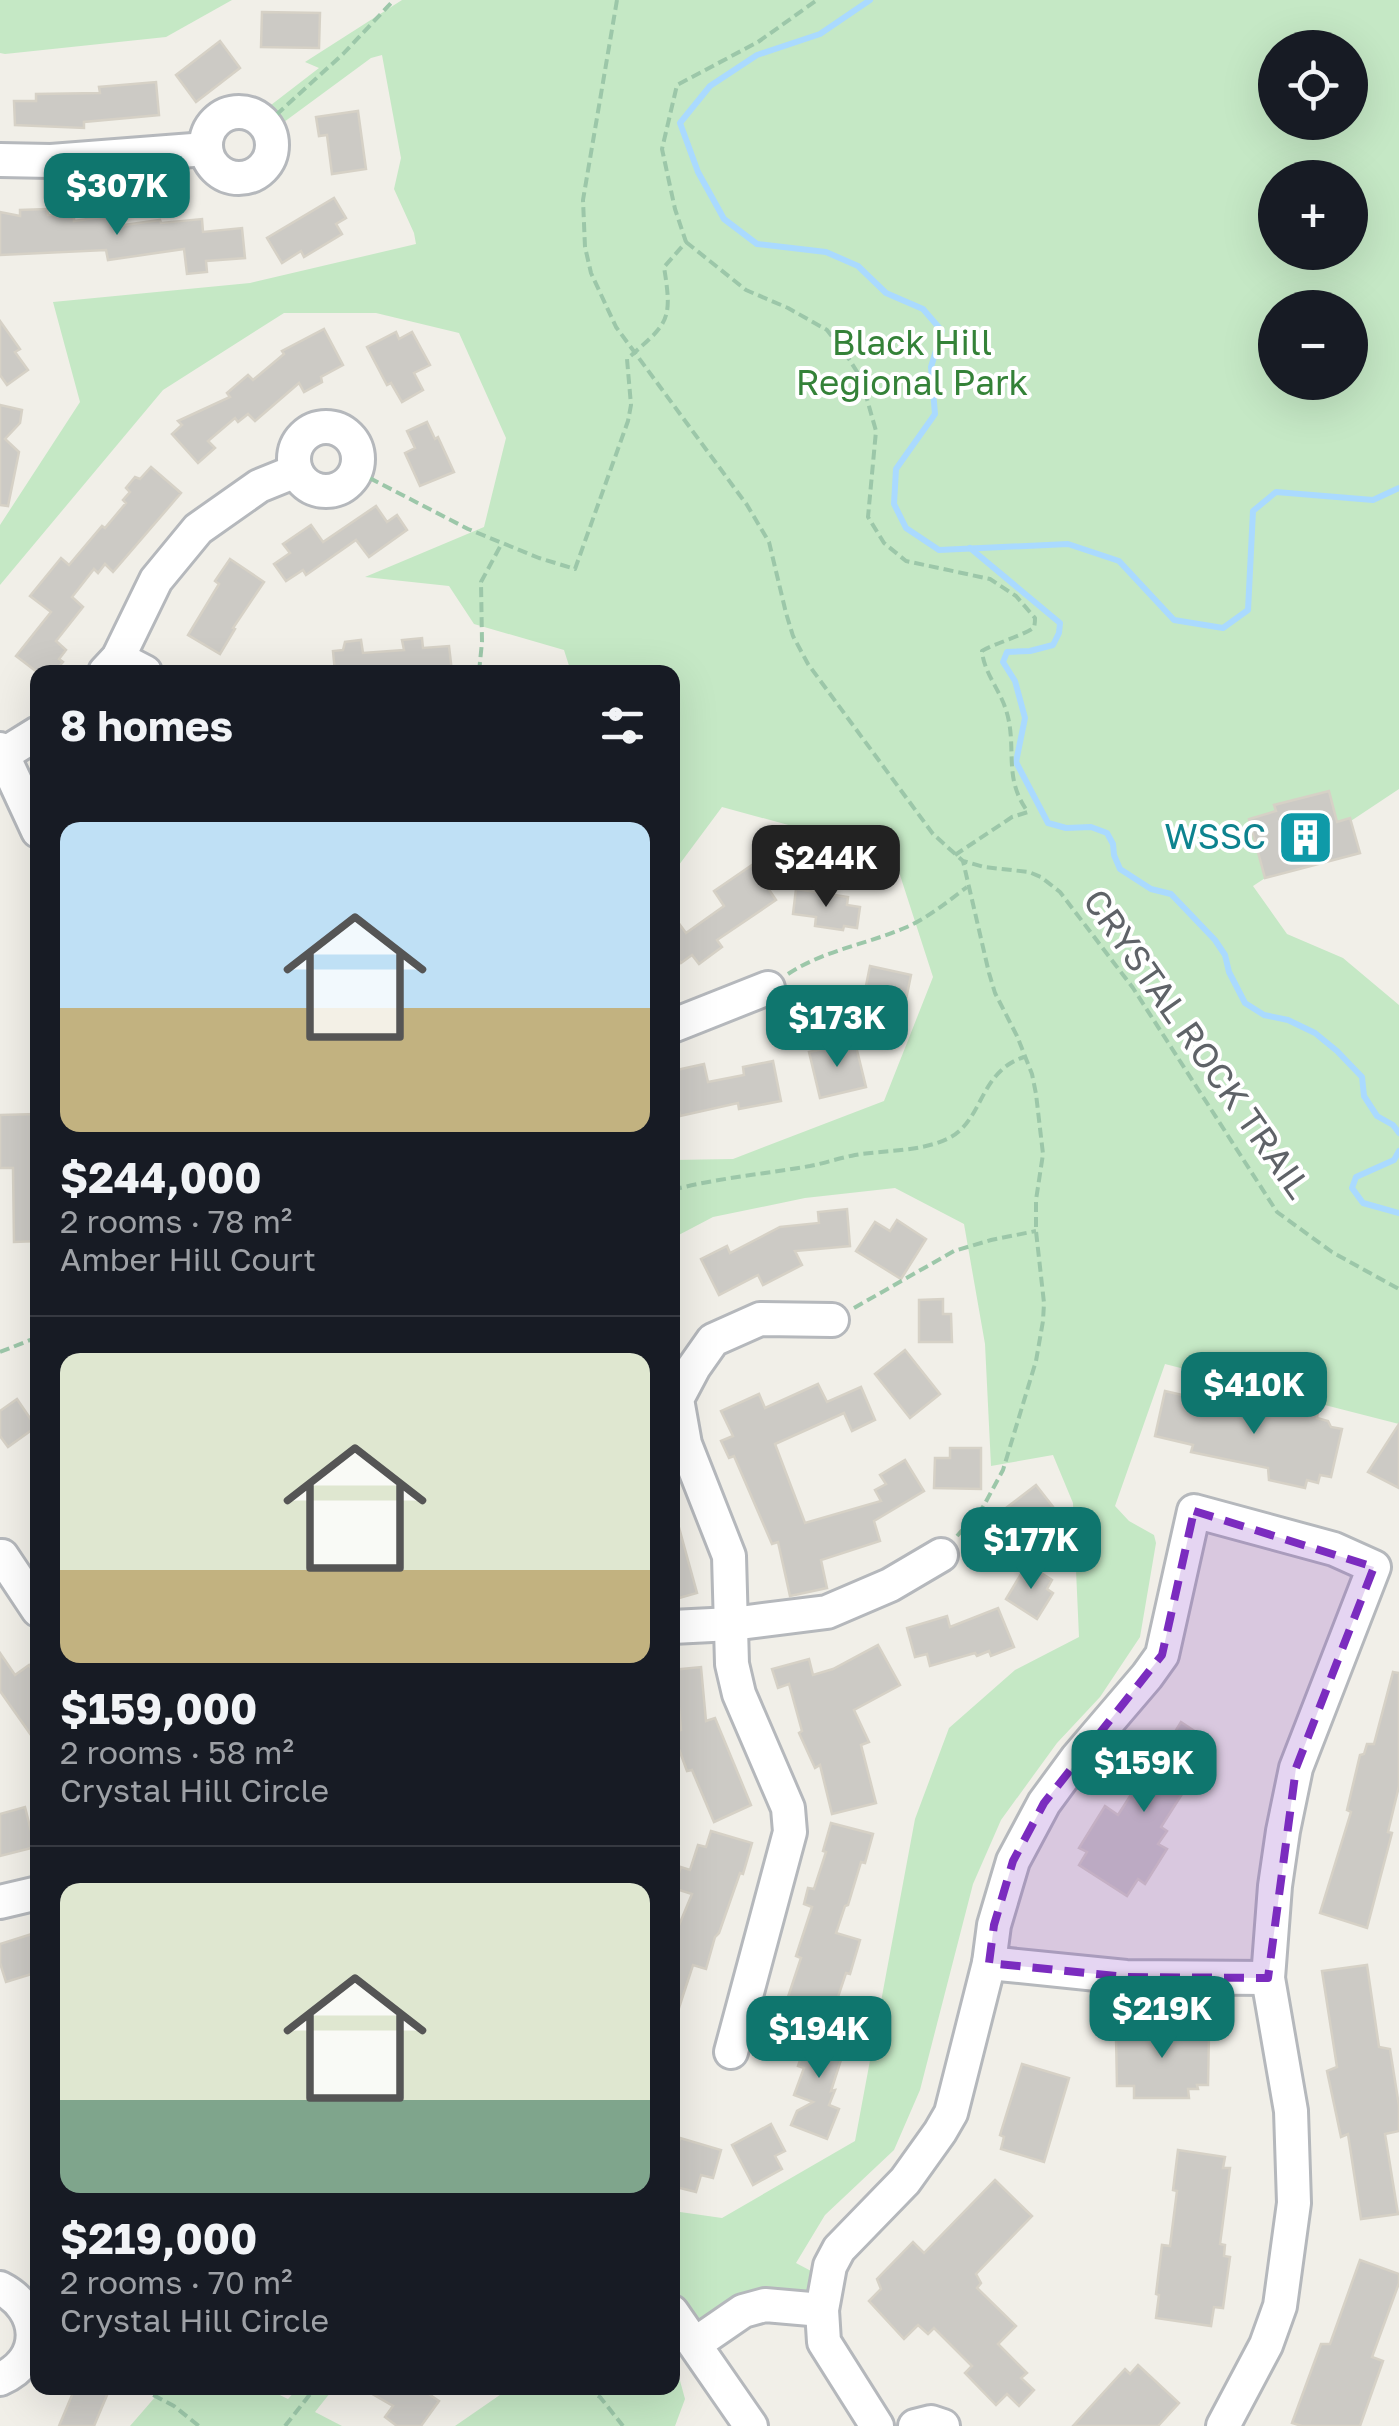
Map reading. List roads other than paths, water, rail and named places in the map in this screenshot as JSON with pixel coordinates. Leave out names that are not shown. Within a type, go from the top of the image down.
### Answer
[{"type":"street","points":[[248,112],[266,124],[271,134],[270,156],[265,166],[246,178],[224,176],[209,160],[206,149],[210,128],[226,114],[248,112]]},
{"type":"street","points":[[0,160],[51,161],[206,149]]},
{"type":"street","points":[[335,428],[352,440],[358,460],[356,471],[342,487],[332,491],[310,488],[296,471],[294,451],[298,441],[315,429],[335,428]]},
{"type":"street","points":[[124,665],[156,580],[198,529],[258,486],[296,471]]},
{"type":"street","points":[[30,737],[2,751],[30,814]]},
{"type":"street","points":[[680,1023],[768,988]]},
{"type":"street","points":[[680,1394],[713,1340],[760,1319],[832,1320]]},
{"type":"street","points":[[680,1411],[685,1444],[728,1556],[732,1664],[739,1694],[788,1808],[790,1832],[731,2052]]},
{"type":"street","points":[[878,2426],[824,2342],[822,2310],[830,2266],[839,2249],[905,2181],[950,2113],[989,1963],[994,1925],[1013,1862],[1044,1803],[1162,1655],[1194,1510],[1334,1549],[1386,1572],[1296,1768],[1283,1831],[1268,1978],[1291,2111],[1294,2202],[1280,2306],[1266,2344],[1223,2426]]},
{"type":"street","points":[[680,1627],[827,1612],[890,1585],[941,1555]]},
{"type":"street","points":[[2,1556],[30,1598]]},
{"type":"street","points":[[0,1902],[30,1895]]},
{"type":"street","points":[[989,1963],[1126,1978],[1268,1978]]},
{"type":"street","points":[[0,2288],[14,2296],[30,2318]]},
{"type":"street","points":[[695,2344],[743,2312],[765,2305],[822,2310]]},
{"type":"street","points":[[680,2323],[751,2426]]},
{"type":"street","points":[[0,2380],[23,2364],[30,2351]]},
{"type":"street","points":[[915,2426],[931,2422],[943,2426]]},
{"type":"waterway","points":[[870,0],[820,34],[757,55],[710,86],[680,123],[698,172],[724,219],[757,244],[826,252],[858,266],[886,293],[923,309],[942,331],[931,367],[935,414],[896,469],[894,504],[906,528],[939,550],[1068,544],[1119,561],[1174,620],[1223,628],[1248,610],[1253,511],[1276,492],[1373,500],[1399,488]]},
{"type":"waterway","points":[[970,548],[1060,623],[1053,645],[1007,652],[1003,662],[1015,681],[1025,718],[1016,762],[1048,823],[1066,828],[1091,827],[1107,833],[1120,869],[1151,889],[1171,894],[1215,940],[1245,1003],[1264,1015],[1288,1020],[1315,1033],[1337,1051],[1362,1077],[1364,1096],[1377,1116],[1399,1133]]},
{"type":"waterway","points":[[1399,1151],[1394,1160],[1356,1177],[1352,1188],[1363,1203],[1399,1213]]},
{"type":"place","name":"WSSC","points":[[1305,837]]},
{"type":"park label","name":"Black Hill Regional Park","points":[[912,363]]}]
